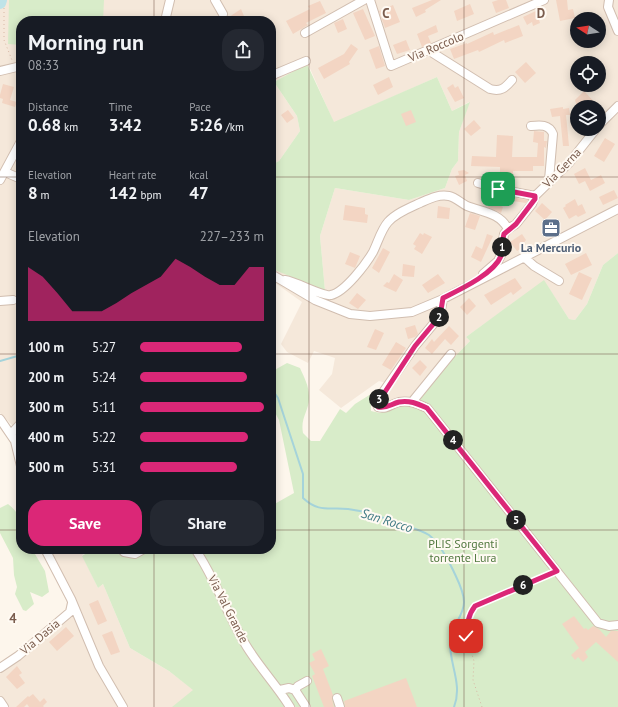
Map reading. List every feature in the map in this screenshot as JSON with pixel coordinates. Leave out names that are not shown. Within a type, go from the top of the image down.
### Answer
[{"type":"street","points":[[166,16],[170,0]]},
{"type":"street","points":[[214,0],[223,14]]},
{"type":"street","points":[[305,33],[364,0]]},
{"type":"street","name":"Via Roccolo","points":[[370,0],[391,66],[544,0]]},
{"type":"street","points":[[609,0],[608,7],[618,32]]},
{"type":"street","points":[[428,50],[490,89],[498,91],[505,88],[512,80]]},
{"type":"street","points":[[276,74],[306,62]]},
{"type":"street","points":[[0,71],[16,67]]},
{"type":"street","points":[[606,118],[618,105]]},
{"type":"street","points":[[531,126],[546,126],[550,129],[552,134],[549,180]]},
{"type":"street","name":"Via Gerna","points":[[476,282],[498,261],[501,255],[504,234],[508,229],[516,224],[532,204],[535,196],[549,180],[557,175],[569,162],[590,136]]},
{"type":"street","points":[[0,180],[4,169],[16,151]]},
{"type":"street","points":[[4,169],[16,175]]},
{"type":"street","points":[[478,183],[498,189],[535,196]]},
{"type":"street","points":[[280,281],[286,280],[301,284],[325,295],[332,295],[338,292],[354,277],[373,253],[388,221],[399,213],[437,196],[453,197],[466,205],[501,218],[508,229]]},
{"type":"street","points":[[276,278],[334,309],[350,314],[370,316],[412,312],[476,282],[618,209]]},
{"type":"street","points":[[524,257],[534,266],[559,280]]},
{"type":"street","points":[[443,298],[440,316],[415,346],[377,404],[378,407],[385,408],[399,402],[412,402],[427,408],[598,623],[609,626],[618,625]]},
{"type":"street","points":[[0,301],[13,300]]},
{"type":"street","points":[[412,402],[451,354]]},
{"type":"street","points":[[0,419],[16,439]]},
{"type":"street","points":[[47,554],[72,602],[99,666],[123,707]]},
{"type":"street","name":"Via Val Grande","points":[[198,554],[217,587],[244,643],[280,690],[290,707]]},
{"type":"street","name":"Via Dasia","points":[[0,668],[18,656],[70,612],[72,602]]},
{"type":"street","points":[[295,690],[298,686],[307,681]]},
{"type":"street","points":[[280,690],[289,688],[295,690],[306,707]]},
{"type":"street","points":[[337,698],[340,707]]},
{"type":"street","points":[[0,701],[4,707]]},
{"type":"path","points":[[4,8],[4,40],[16,63]]},
{"type":"path","points":[[482,707],[473,680],[474,660],[466,636],[470,612],[475,606],[557,571]]},
{"type":"shaded area","points":[[0,0],[618,0],[618,253],[603,265],[587,304],[575,320],[569,319],[544,281],[466,337],[470,341],[408,405],[380,404],[393,385],[379,381],[341,408],[319,390],[332,374],[335,358],[314,351],[308,363],[287,352],[281,344],[302,302],[276,284],[276,269],[325,291],[320,236],[335,188],[409,200],[445,188],[452,169],[458,161],[459,132],[469,102],[452,111],[437,77],[334,123],[308,64],[276,81],[276,16],[16,16],[16,429],[0,413]]},
{"type":"shaded area","points":[[276,85],[297,116],[300,131],[279,161],[276,162]]},
{"type":"shaded area","points":[[44,554],[84,554],[82,555],[98,588],[103,584],[130,648],[169,671],[194,690],[173,707],[0,707],[0,669],[65,610],[67,602],[61,585]]},
{"type":"green space","points":[[9,0],[104,0],[103,16],[16,16],[16,45],[8,44]]},
{"type":"green space","points":[[307,64],[334,122],[437,77],[452,111],[470,102],[459,132],[458,161],[452,169],[445,188],[409,200],[335,188],[320,236],[325,291],[276,270],[276,162],[279,161],[300,131],[297,116],[276,85],[276,81]]},
{"type":"green space","name":"PLIS Sorgenti torrente Lura","points":[[618,253],[618,707],[172,707],[193,690],[169,671],[130,648],[103,584],[98,588],[82,556],[85,554],[276,554],[276,503],[294,493],[279,420],[276,414],[276,369],[287,363],[300,368],[309,392],[309,401],[302,427],[303,433],[311,441],[320,441],[340,409],[346,413],[355,404],[379,389],[382,391],[371,404],[371,411],[380,413],[397,405],[408,405],[470,341],[466,337],[544,280],[569,319],[575,320],[587,304],[603,265]]},
{"type":"green space","points":[[8,504],[16,513],[16,554],[35,554],[45,571],[49,592],[42,597],[30,592],[34,604],[26,611],[23,610],[15,594],[17,587],[14,575],[13,558],[0,533],[0,508]]},
{"type":"building","points":[[432,0],[441,0],[425,10],[426,12],[416,17],[412,8]]},
{"type":"building","points":[[506,0],[509,8],[496,13],[492,2]]},
{"type":"building","points":[[556,0],[567,0],[568,10],[573,9],[574,12],[570,12],[570,19],[560,21]]},
{"type":"building","points":[[320,1],[326,13],[306,23],[308,25],[293,34],[286,21],[310,9],[308,6]]},
{"type":"building","points":[[470,4],[474,14],[457,21],[454,11]]},
{"type":"building","points":[[393,5],[400,22],[385,28],[379,11]]},
{"type":"building","points":[[241,9],[244,16],[230,16]]},
{"type":"building","points":[[363,9],[375,36],[365,40],[353,13]]},
{"type":"building","points":[[538,10],[542,19],[539,20],[540,23],[533,26],[532,22],[527,25],[523,17]]},
{"type":"building","points":[[343,19],[347,29],[338,33],[334,23]]},
{"type":"building","points":[[436,25],[438,32],[428,36],[431,43],[422,47],[417,34]]},
{"type":"building","points":[[519,25],[523,36],[505,43],[504,40],[479,52],[478,50],[454,59],[450,49],[467,44],[493,32],[494,35]]},
{"type":"building","points":[[406,40],[410,50],[397,54],[393,45]]},
{"type":"building","points":[[351,44],[358,49],[349,62],[350,64],[324,79],[318,68],[344,54]]},
{"type":"building","points":[[379,46],[385,66],[376,69],[369,50]]},
{"type":"building","points":[[526,62],[536,73],[525,83],[515,72]]},
{"type":"building","points":[[389,77],[393,87],[378,95],[373,85]]},
{"type":"building","points":[[3,84],[14,87],[10,100],[16,102],[15,107],[2,103],[3,99],[0,98]]},
{"type":"building","points":[[453,84],[455,88],[458,86],[464,98],[455,102],[447,88]]},
{"type":"building","points":[[583,92],[585,92],[592,100],[575,100]]},
{"type":"building","points":[[563,107],[563,109],[569,108],[570,115],[566,115],[569,146],[563,146],[560,116],[552,117],[550,109]]},
{"type":"building","points":[[288,110],[294,118],[287,123],[281,115]]},
{"type":"building","points":[[411,110],[416,122],[406,126],[401,114]]},
{"type":"building","points":[[474,120],[481,128],[471,136],[464,129]]},
{"type":"building","points":[[534,131],[544,132],[544,141],[547,141],[546,148],[544,147],[544,166],[533,166],[533,171],[513,171],[513,175],[500,175],[500,167],[471,166],[472,156],[496,157],[497,135],[513,136],[512,157],[537,157],[538,143],[533,142]]},
{"type":"building","points":[[605,138],[615,144],[604,162],[594,156]]},
{"type":"building","points":[[585,168],[591,180],[601,175],[605,183],[590,191],[585,181],[579,184],[574,174]]},
{"type":"building","points":[[464,170],[469,173],[465,175],[467,181],[459,185],[455,176],[459,175],[458,171]]},
{"type":"building","points":[[614,190],[618,198],[603,205],[599,197]]},
{"type":"building","points":[[500,195],[528,200],[526,203],[500,199]]},
{"type":"building","points":[[575,199],[578,206],[582,204],[586,213],[578,217],[576,215],[569,219],[563,208]]},
{"type":"building","points":[[491,201],[503,207],[501,213],[488,207]]},
{"type":"building","points":[[542,203],[552,212],[545,220],[535,211]]},
{"type":"building","points":[[345,205],[365,208],[365,214],[368,215],[367,223],[343,220]]},
{"type":"building","points":[[438,206],[450,208],[449,219],[437,218]]},
{"type":"building","points":[[470,213],[480,216],[475,230],[465,227]]},
{"type":"building","points":[[420,233],[423,235],[424,233],[432,237],[422,254],[414,249],[416,246],[413,244]]},
{"type":"building","points":[[487,234],[493,236],[481,262],[471,257],[476,246],[482,249]]},
{"type":"building","points":[[522,234],[526,240],[523,244],[525,246],[517,251],[510,242]]},
{"type":"building","points":[[383,248],[390,252],[379,273],[372,268]]},
{"type":"building","points":[[350,252],[360,256],[355,268],[345,264]]},
{"type":"building","points":[[586,253],[592,265],[571,275],[565,264]]},
{"type":"building","points":[[403,264],[415,266],[414,277],[402,276]]},
{"type":"building","points":[[579,272],[592,278],[582,300],[569,294]]},
{"type":"building","points":[[394,274],[403,280],[396,292],[383,286],[387,282],[389,283]]},
{"type":"building","points":[[438,274],[445,283],[428,293],[422,285]]},
{"type":"building","points":[[515,278],[522,288],[513,295],[511,292],[491,305],[484,295]]},
{"type":"building","points":[[357,293],[366,300],[358,309],[349,303]]},
{"type":"building","points":[[469,298],[476,306],[467,315],[460,307]]},
{"type":"building","points":[[415,325],[418,334],[415,337],[408,339],[405,328]]},
{"type":"building","points":[[449,326],[459,336],[451,345],[445,339],[432,354],[425,348],[432,339],[434,342]]},
{"type":"building","points":[[375,329],[384,333],[376,350],[367,347]]},
{"type":"building","points":[[396,342],[406,348],[391,370],[382,365]]},
{"type":"building","points":[[420,360],[427,367],[420,376],[412,368]]},
{"type":"building","points":[[98,600],[107,621],[98,625],[89,604]]},
{"type":"building","points":[[574,616],[584,629],[586,628],[588,630],[593,626],[599,629],[606,637],[611,631],[618,631],[618,662],[596,642],[585,652],[588,657],[583,662],[578,657],[575,660],[571,655],[579,648],[562,624]]},
{"type":"building","points":[[66,627],[74,636],[57,651],[49,642]]},
{"type":"building","points":[[112,631],[120,652],[111,655],[102,635]]},
{"type":"building","points":[[321,649],[329,666],[323,669],[333,695],[332,699],[334,707],[324,707],[312,676],[315,674],[309,663],[315,660],[312,654]]},
{"type":"building","points":[[17,666],[22,673],[19,675],[25,683],[17,689],[6,677]]},
{"type":"building","points":[[406,678],[417,707],[345,707],[344,701]]},
{"type":"building","points":[[33,694],[40,702],[44,698],[47,702],[43,706],[44,707],[29,707],[27,704],[24,707],[16,707],[28,696],[29,697]]},
{"type":"waterway","name":"San Rocco","points":[[0,361],[16,356]]},
{"type":"waterway","name":"San Rocco","points":[[276,395],[303,474],[303,498],[319,508],[348,509],[363,512],[420,530],[429,535],[446,556],[460,585],[464,602],[462,612],[452,631],[450,641],[451,658],[457,690],[454,707]]},
{"type":"place","name":"La Mercurio","points":[[551,228]]},
{"type":"route","points":[[466,636],[470,612],[475,606],[514,588],[557,571],[427,408],[409,401],[399,402],[385,408],[378,407],[377,404],[381,395],[415,346],[440,316],[443,298],[476,282],[498,261],[501,255],[504,234],[508,229],[516,224],[535,199],[535,196],[498,189]]}]
